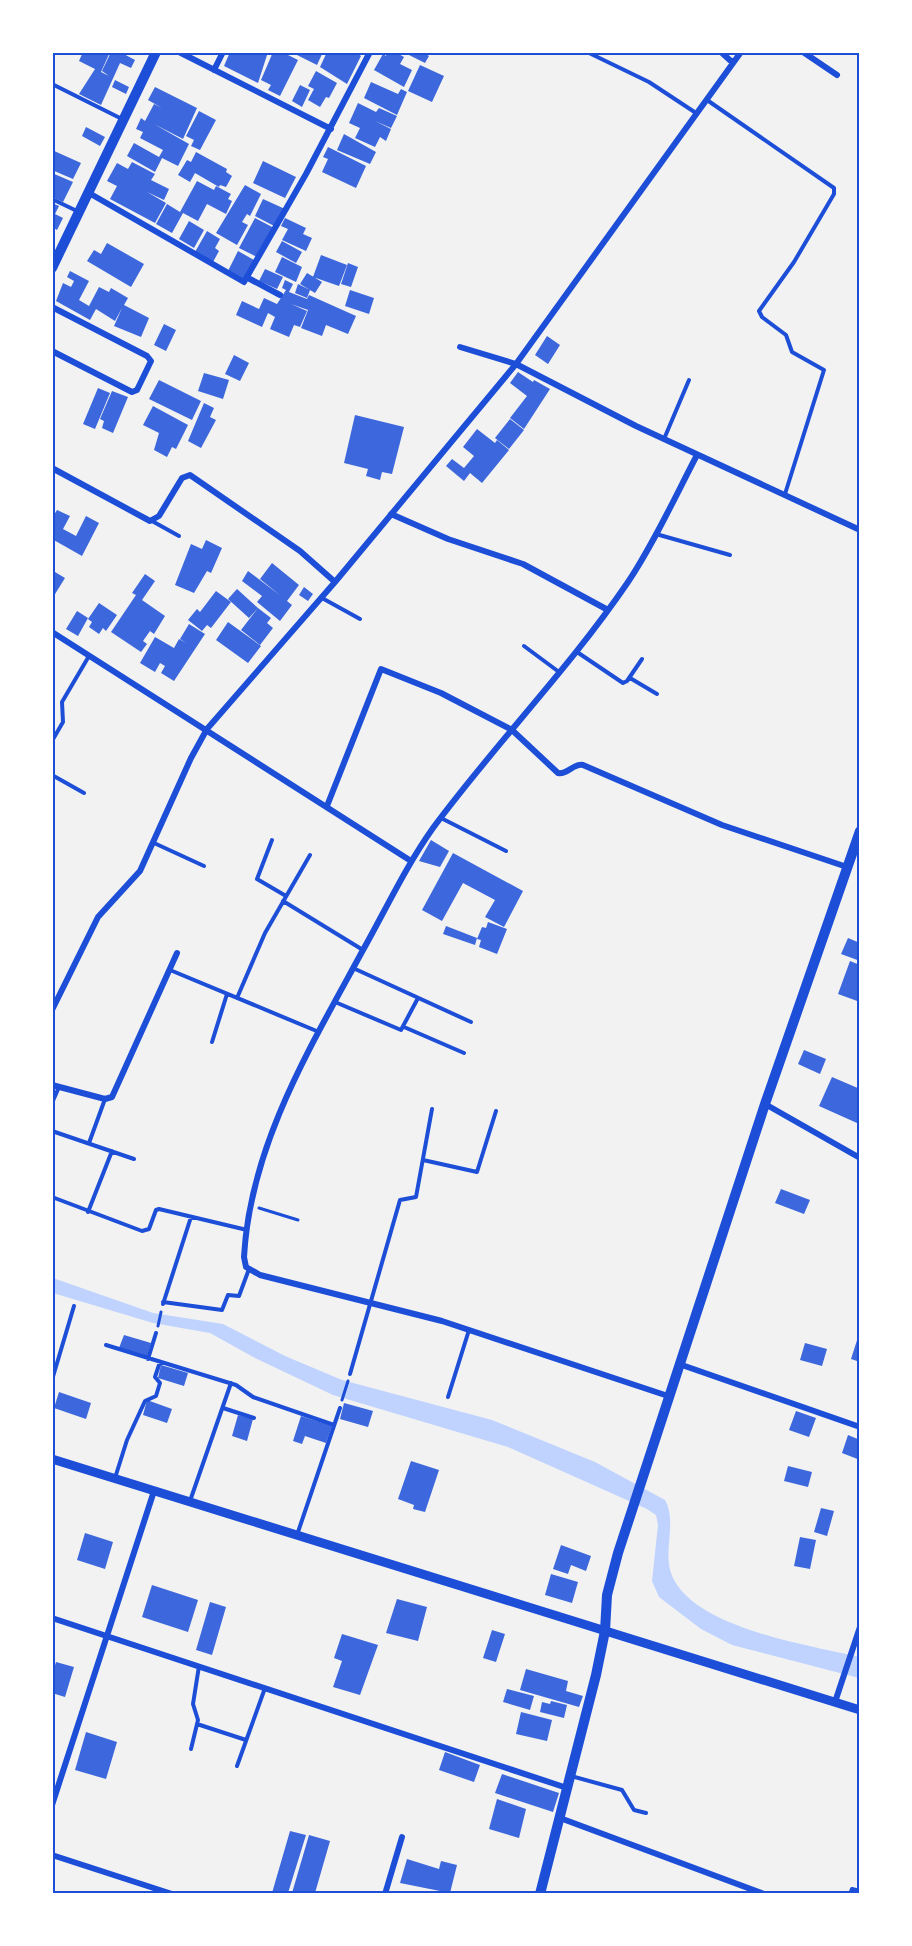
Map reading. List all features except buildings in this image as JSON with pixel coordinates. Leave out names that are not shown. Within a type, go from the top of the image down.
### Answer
[{"type":"main road","points":[[52,268],[56,250],[80,213],[156,52]]},
{"type":"main road","points":[[540,1893],[605,1631],[607,1594],[632,1508],[765,1104],[860,831]]},
{"type":"street","points":[[179,52],[331,129]]},
{"type":"street","points":[[214,70],[223,52]]},
{"type":"street","points":[[89,193],[244,282],[331,129],[370,52]]},
{"type":"street","points":[[721,52],[734,63]]},
{"type":"street","points":[[52,1010],[98,917],[137,876],[191,758],[207,729],[335,582],[516,364],[741,52]]},
{"type":"street","points":[[803,52],[837,75]]},
{"type":"street","points":[[248,278],[280,295]]},
{"type":"street","points":[[52,307],[147,356],[151,361],[137,390],[132,392],[52,351]]},
{"type":"street","points":[[460,347],[516,364],[697,455],[860,530]]},
{"type":"street","points":[[668,1396],[469,1330],[372,1302],[260,1275],[249,1269],[244,1261],[247,1230],[267,1143],[294,1081],[319,1032],[411,861],[441,818],[577,652],[608,610],[636,569],[697,455]]},
{"type":"street","points":[[52,468],[152,521],[159,516],[182,478],[189,475],[300,551],[335,582]]},
{"type":"street","points":[[392,514],[448,539],[523,564],[608,610]]},
{"type":"street","points":[[52,632],[411,861]]},
{"type":"street","points":[[327,806],[380,669],[432,688],[512,730],[558,773],[564,773],[582,764],[722,825],[847,867]]},
{"type":"street","points":[[56,1086],[105,1099],[112,1095],[177,953]]},
{"type":"street","points":[[765,1104],[860,1158]]},
{"type":"street","points":[[678,1364],[860,1427]]},
{"type":"street","points":[[52,1459],[860,1710]]},
{"type":"street","points":[[52,1805],[154,1491]]},
{"type":"street","points":[[52,1618],[567,1788]]},
{"type":"street","points":[[835,1702],[860,1627]]},
{"type":"street","points":[[560,1818],[764,1893]]},
{"type":"street","points":[[384,1893],[402,1837]]},
{"type":"street","points":[[52,1855],[172,1893]]},
{"type":"lane","points":[[587,52],[642,78],[697,114]]},
{"type":"lane","points":[[52,84],[124,120]]},
{"type":"lane","points":[[707,100],[834,188],[834,194],[806,243],[759,311],[762,317],[786,335],[792,352],[824,370],[784,495]]},
{"type":"lane","points":[[52,199],[80,213]]},
{"type":"lane","points":[[664,439],[688,380]]},
{"type":"lane","points":[[152,521],[179,536]]},
{"type":"lane","points":[[656,533],[730,555]]},
{"type":"lane","points":[[321,598],[360,620]]},
{"type":"lane","points":[[524,646],[560,672]]},
{"type":"lane","points":[[577,652],[623,683],[630,678],[642,659]]},
{"type":"lane","points":[[52,741],[64,719],[62,702],[89,655]]},
{"type":"lane","points":[[630,678],[657,694]]},
{"type":"lane","points":[[52,775],[84,793]]},
{"type":"lane","points":[[441,818],[506,851]]},
{"type":"lane","points":[[272,840],[257,878],[363,950]]},
{"type":"lane","points":[[154,843],[204,866]]},
{"type":"lane","points":[[237,998],[258,948],[310,855]]},
{"type":"lane","points":[[353,968],[471,1022]]},
{"type":"lane","points":[[170,970],[319,1032]]},
{"type":"lane","points":[[212,1042],[227,994]]},
{"type":"lane","points":[[404,1027],[418,998]]},
{"type":"lane","points":[[335,1002],[397,1029],[404,1027],[464,1053]]},
{"type":"lane","points":[[52,1103],[56,1086]]},
{"type":"lane","points":[[89,1143],[105,1099]]},
{"type":"lane","points":[[350,1374],[400,1200],[415,1198],[432,1109]]},
{"type":"lane","points":[[423,1160],[477,1172],[496,1111]]},
{"type":"lane","points":[[52,1131],[134,1159]]},
{"type":"lane","points":[[88,1212],[112,1151]]},
{"type":"lane","points":[[52,1197],[144,1231],[149,1229],[157,1209],[247,1230]]},
{"type":"lane","points":[[192,1217],[163,1304],[221,1311],[228,1295],[239,1296],[249,1269]]},
{"type":"lane","points":[[52,1380],[74,1306]]},
{"type":"lane","points":[[448,1397],[469,1330]]},
{"type":"lane","points":[[148,1359],[156,1333]]},
{"type":"lane","points":[[106,1345],[231,1383],[253,1397],[334,1425]]},
{"type":"lane","points":[[115,1479],[127,1440],[146,1401],[156,1396],[160,1383],[155,1377],[160,1362]]},
{"type":"lane","points":[[190,1502],[231,1383]]},
{"type":"lane","points":[[223,1408],[254,1418]]},
{"type":"lane","points":[[296,1535],[340,1408]]},
{"type":"lane","points":[[190,1749],[198,1716],[193,1704],[199,1666]]},
{"type":"lane","points":[[237,1766],[265,1688]]},
{"type":"lane","points":[[197,1724],[246,1740]]},
{"type":"lane","points":[[571,1775],[622,1790],[635,1811],[646,1814]]},
{"type":"lane","points":[[850,1893],[852,1889],[860,1891]]},
{"type":"path","points":[[252,1206],[298,1220]]},
{"type":"path","points":[[158,1324],[160,1314]]},
{"type":"path","points":[[343,1398],[348,1381]]},
{"type":"water","points":[[53,1278],[153,1313],[223,1324],[285,1356],[342,1380],[492,1420],[595,1462],[665,1500],[670,1519],[670,1569],[673,1578],[686,1596],[706,1610],[757,1632],[859,1657],[859,1678],[732,1645],[701,1629],[659,1597],[652,1581],[658,1525],[656,1515],[647,1509],[508,1447],[333,1395],[255,1358],[210,1333],[153,1323],[53,1293]]}]
